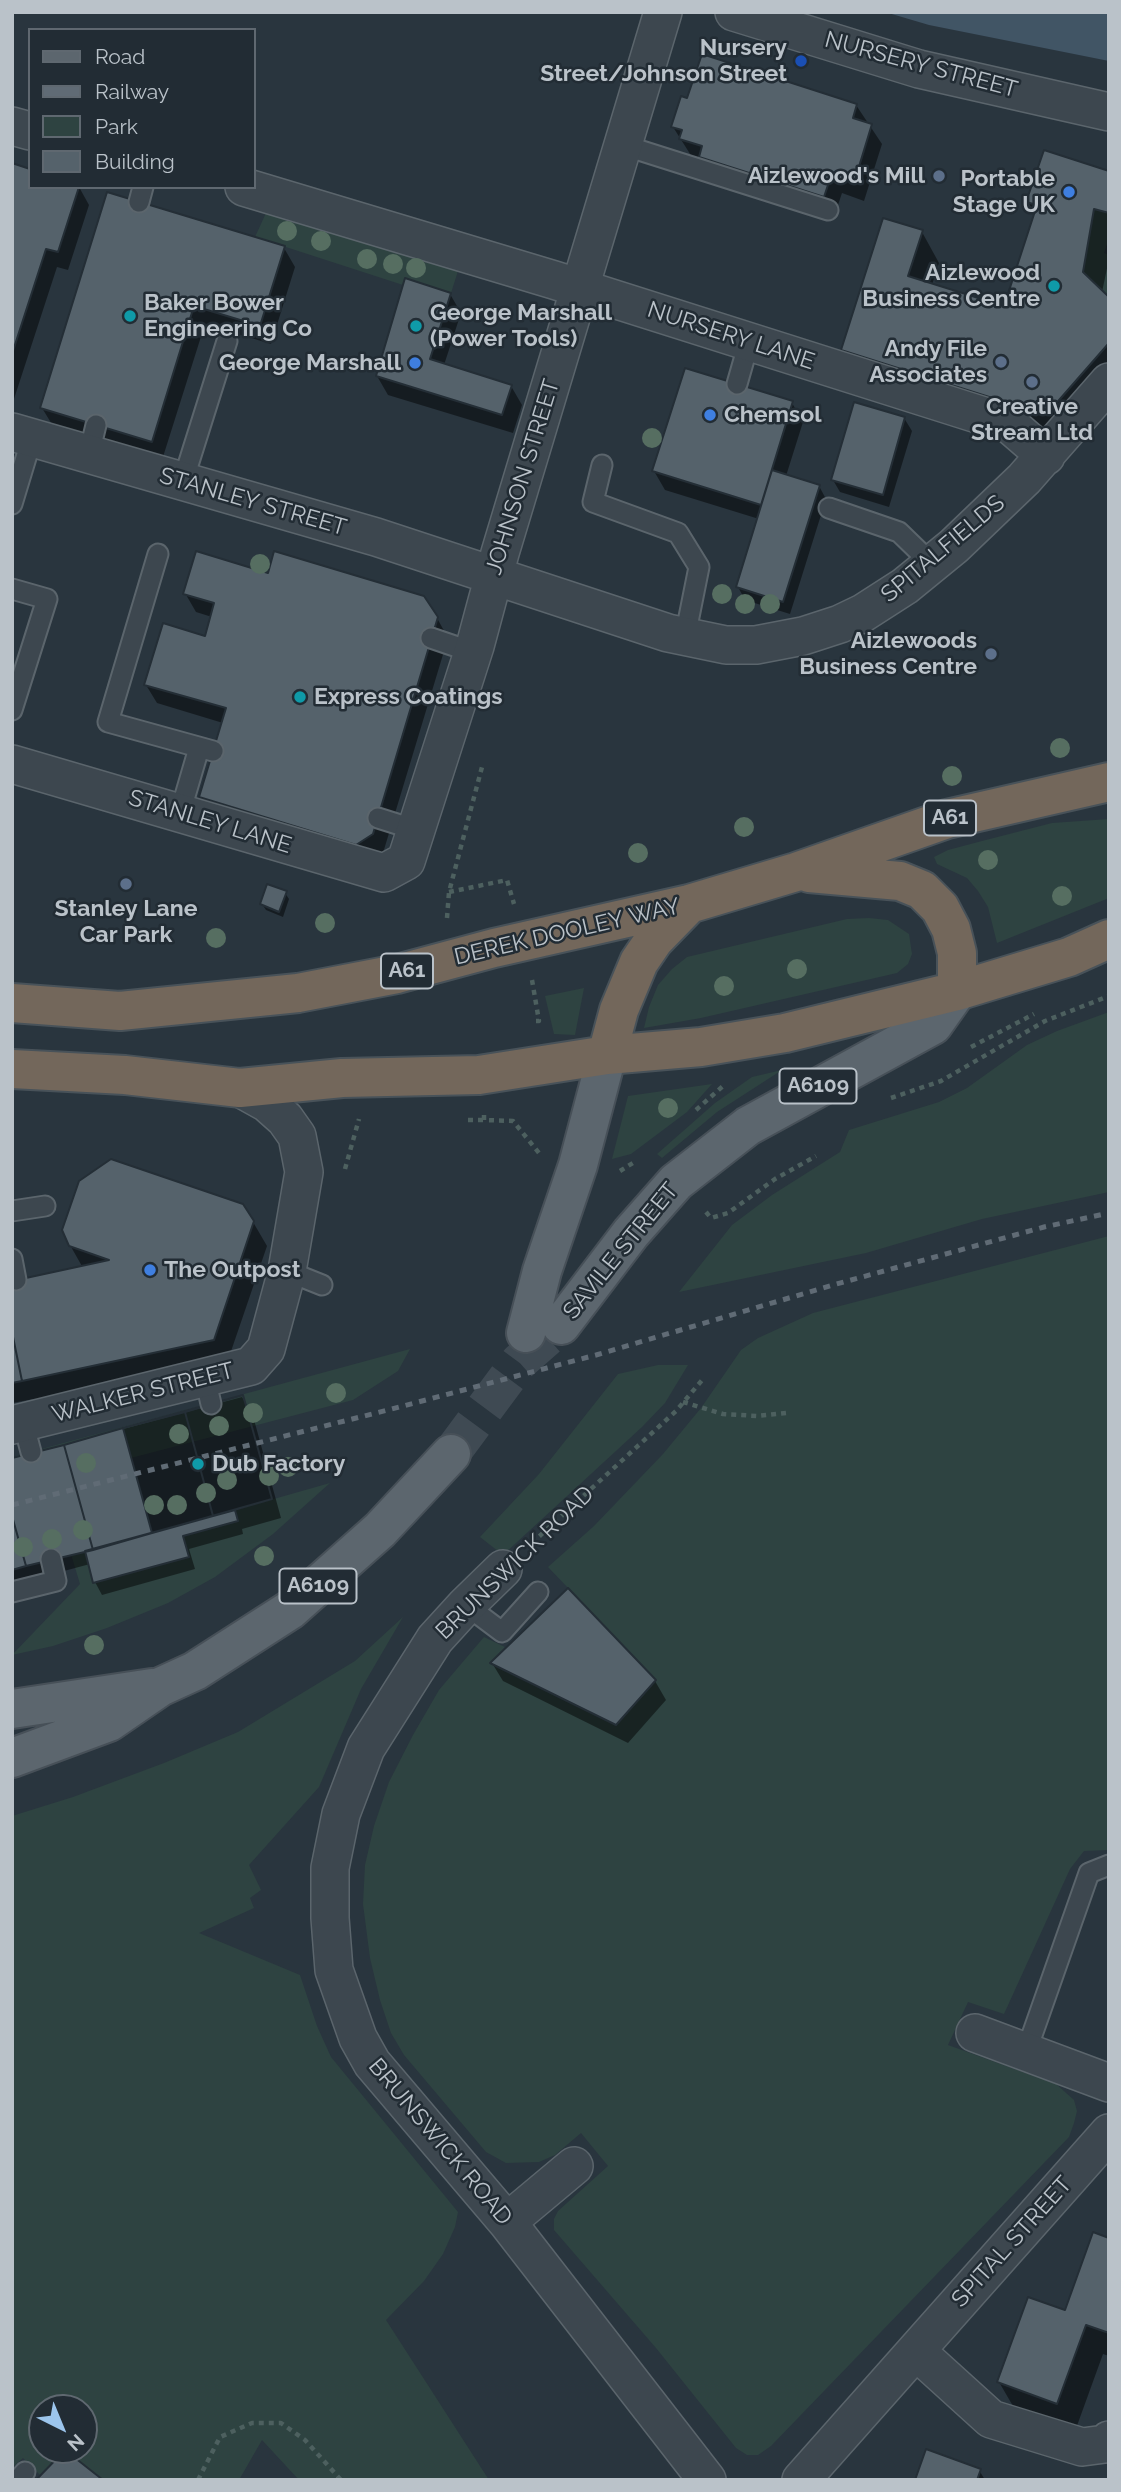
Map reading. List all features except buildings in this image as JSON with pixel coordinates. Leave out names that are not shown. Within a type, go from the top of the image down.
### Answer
[{"type":"highway","name":"DEREK DOOLEY WAY","points":[[12,1003],[120,1011],[298,993],[397,974],[494,948],[689,904],[796,872],[947,819],[1109,782]]},
{"type":"highway","points":[[796,872],[900,881],[922,890],[940,908],[951,929],[957,953],[957,991]]},
{"type":"highway","points":[[607,1055],[619,1010],[639,962],[654,940],[689,904]]},
{"type":"highway","points":[[12,1069],[125,1075],[240,1088],[342,1078],[479,1074],[607,1055],[701,1047],[785,1033],[957,991],[1069,957],[1109,939]]},
{"type":"main road","name":"SAVILE STREET","points":[[607,1055],[578,1165],[542,1271],[543,1329],[676,1182],[748,1126],[933,1025],[957,991]]},
{"type":"main road","name":"A6109","points":[[12,1758],[109,1722],[160,1686],[195,1671],[290,1609],[380,1530],[450,1454]]},
{"type":"main road","name":"A6109","points":[[12,1709],[160,1686]]},
{"type":"street","name":"JOHNSON STREET","points":[[411,846],[472,652],[663,12]]},
{"type":"street","name":"NURSERY STREET","points":[[734,12],[919,69],[1109,112]]},
{"type":"street","name":"NURSERY LANE","points":[[251,189],[750,342],[998,411],[1046,456]]},
{"type":"street","name":"SPITALFIELDS","points":[[493,577],[685,637],[726,645],[756,645],[812,633],[863,613],[905,586],[932,564],[1024,479],[1109,382]]},
{"type":"street","name":"STANLEY STREET","points":[[22,435],[92,439],[183,481],[376,537],[493,577]]},
{"type":"street","name":"STANLEY LANE","points":[[12,764],[384,873],[411,846]]},
{"type":"street","name":"WALKER STREET","points":[[22,1433],[208,1391],[251,1367],[266,1349],[287,1271],[304,1172],[297,1136],[285,1119],[240,1088]]},
{"type":"street","name":"BRUNSWICK ROAD","points":[[503,1569],[435,1639],[395,1700],[362,1758],[341,1814],[330,1868],[334,1970],[348,2015],[372,2063],[507,2222],[707,2480]]},
{"type":"street","points":[[975,2033],[1109,2083]]},
{"type":"street","name":"SPITAL STREET","points":[[801,2480],[1109,2133]]},
{"type":"street","points":[[507,2222],[574,2166]]},
{"type":"street","points":[[916,2351],[991,2420],[1082,2447],[1105,2444],[1109,2440]]},
{"type":"lane","points":[[623,145],[828,210]]},
{"type":"lane","points":[[183,481],[226,341]]},
{"type":"lane","points":[[737,384],[750,342]]},
{"type":"lane","points":[[12,504],[22,435]]},
{"type":"lane","points":[[602,466],[593,502],[678,533],[699,567],[685,637]]},
{"type":"lane","points":[[828,508],[900,533],[932,564]]},
{"type":"lane","points":[[158,554],[108,722],[206,750],[180,813]]},
{"type":"lane","points":[[12,589],[47,599],[12,709]]},
{"type":"lane","points":[[432,638],[472,652]]},
{"type":"lane","points":[[378,818],[411,846]]},
{"type":"lane","points":[[12,1211],[45,1206]]},
{"type":"lane","points":[[12,1259],[16,1280]]},
{"type":"lane","points":[[287,1271],[322,1285]]},
{"type":"lane","points":[[12,1592],[56,1581],[51,1559]]},
{"type":"lane","points":[[466,1605],[502,1632],[538,1592]]},
{"type":"lane","points":[[1026,2052],[1089,1873],[1109,1865]]},
{"type":"path","points":[[888,1099],[941,1081],[1045,1021],[1109,996]]},
{"type":"path","points":[[692,1114],[733,1078]]},
{"type":"path","points":[[676,1182],[712,1218],[728,1213],[775,1179],[816,1156]]},
{"type":"path","points":[[705,1211],[716,1203]]},
{"type":"path","name":"BRUNSWICK ROAD","points":[[503,1569],[683,1402],[703,1379]]},
{"type":"path","points":[[683,1402],[723,1414],[757,1416],[786,1413]]},
{"type":"path","points":[[198,2480],[220,2437],[252,2423],[281,2423],[304,2440],[341,2480]]},
{"type":"green space","points":[[1094,209],[1109,213],[1109,238],[1104,253],[1109,255],[1109,297],[1083,272]]},
{"type":"green space","points":[[266,213],[458,271],[451,293],[405,279],[403,285],[255,237]]},
{"type":"green space","points":[[1109,819],[1109,898],[997,943],[988,907],[978,891],[967,878],[937,864],[934,857],[948,850],[1052,823]]},
{"type":"green space","points":[[847,919],[888,920],[909,934],[912,954],[908,964],[897,973],[701,1018],[644,1028],[658,985],[687,957]]},
{"type":"green space","points":[[584,988],[575,1035],[554,1034],[545,996]]},
{"type":"green space","points":[[1109,1012],[1109,1192],[982,1219],[866,1253],[679,1292],[732,1225],[772,1195],[840,1152],[849,1130],[939,1102],[967,1088],[1027,1045]]},
{"type":"green space","points":[[782,1070],[717,1112],[662,1158],[657,1154],[715,1103],[752,1077]]},
{"type":"green space","points":[[712,1084],[687,1112],[631,1154],[612,1159],[628,1096]]},
{"type":"green space","points":[[1109,1236],[1109,1850],[1084,1851],[1070,1869],[1004,2014],[968,2002],[948,2045],[1056,2084],[1074,2100],[1077,2111],[1074,2123],[1069,2137],[771,2446],[758,2455],[747,2455],[736,2448],[656,2348],[554,2230],[554,2219],[558,2211],[608,2166],[581,2133],[555,2155],[539,2162],[506,2163],[486,2152],[404,2055],[391,2033],[370,1958],[363,1904],[365,1865],[374,1826],[389,1782],[439,1690],[484,1637],[505,1647],[490,1663],[617,1725],[656,1680],[548,1567],[594,1526],[663,1454],[701,1408],[741,1350],[758,1338],[813,1313]]},
{"type":"green space","points":[[410,1349],[398,1371],[353,1400],[12,1489],[12,1457]]},
{"type":"green space","points":[[658,1365],[688,1365],[665,1403],[642,1427],[503,1555],[480,1537],[539,1474],[618,1374]]},
{"type":"green space","points":[[330,1483],[273,1534],[215,1577],[168,1603],[53,1646],[12,1655],[80,1584],[71,1554],[85,1551],[93,1582],[189,1556],[183,1536],[235,1510]]},
{"type":"green space","points":[[403,1617],[361,1689],[319,1787],[249,1865],[261,1890],[250,1898],[254,1908],[199,1933],[300,1975],[317,2026],[331,2057],[458,2212],[455,2227],[443,2254],[424,2281],[386,2320],[489,2480],[299,2480],[262,2440],[239,2480],[103,2480],[83,2464],[98,2464],[98,2394],[28,2394],[28,2463],[23,2458],[12,2468],[12,1816],[73,1797],[238,1732],[355,1661]]},
{"type":"green space","points":[[29,2464],[51,2464],[40,2475]]},
{"type":"water","points":[[885,12],[1109,12],[1109,61],[929,25]]},
{"type":"tunnel","points":[[451,1454],[519,1362],[561,1325]]},
{"type":"railway","points":[[12,1505],[596,1355],[833,1285],[1044,1227],[1109,1213]]},
{"type":"place","name":"Nursery Street/Johnson Street","points":[[801,61]]},
{"type":"place","name":"Aizlewood's Mill","points":[[939,176]]},
{"type":"place","name":"Portable Stage UK","points":[[1069,192]]},
{"type":"place","name":"Aizlewood Business Centre","points":[[1054,286]]},
{"type":"place","name":"Baker Bower Engineering Co","points":[[130,316]]},
{"type":"place","name":"George Marshall (Power Tools)","points":[[416,326]]},
{"type":"place","name":"Andy File Associates","points":[[1001,362]]},
{"type":"place","name":"George Marshall","points":[[415,363]]},
{"type":"place","name":"Creative Stream Ltd","points":[[1032,382]]},
{"type":"place","name":"Chemsol","points":[[710,415]]},
{"type":"place","name":"Aizlewoods Business Centre","points":[[991,654]]},
{"type":"place","name":"Express Coatings","points":[[300,697]]},
{"type":"place","name":"Stanley Lane Car Park","points":[[126,884]]},
{"type":"place","name":"The Outpost","points":[[150,1270]]},
{"type":"place","name":"Dub Factory","points":[[198,1464]]}]
